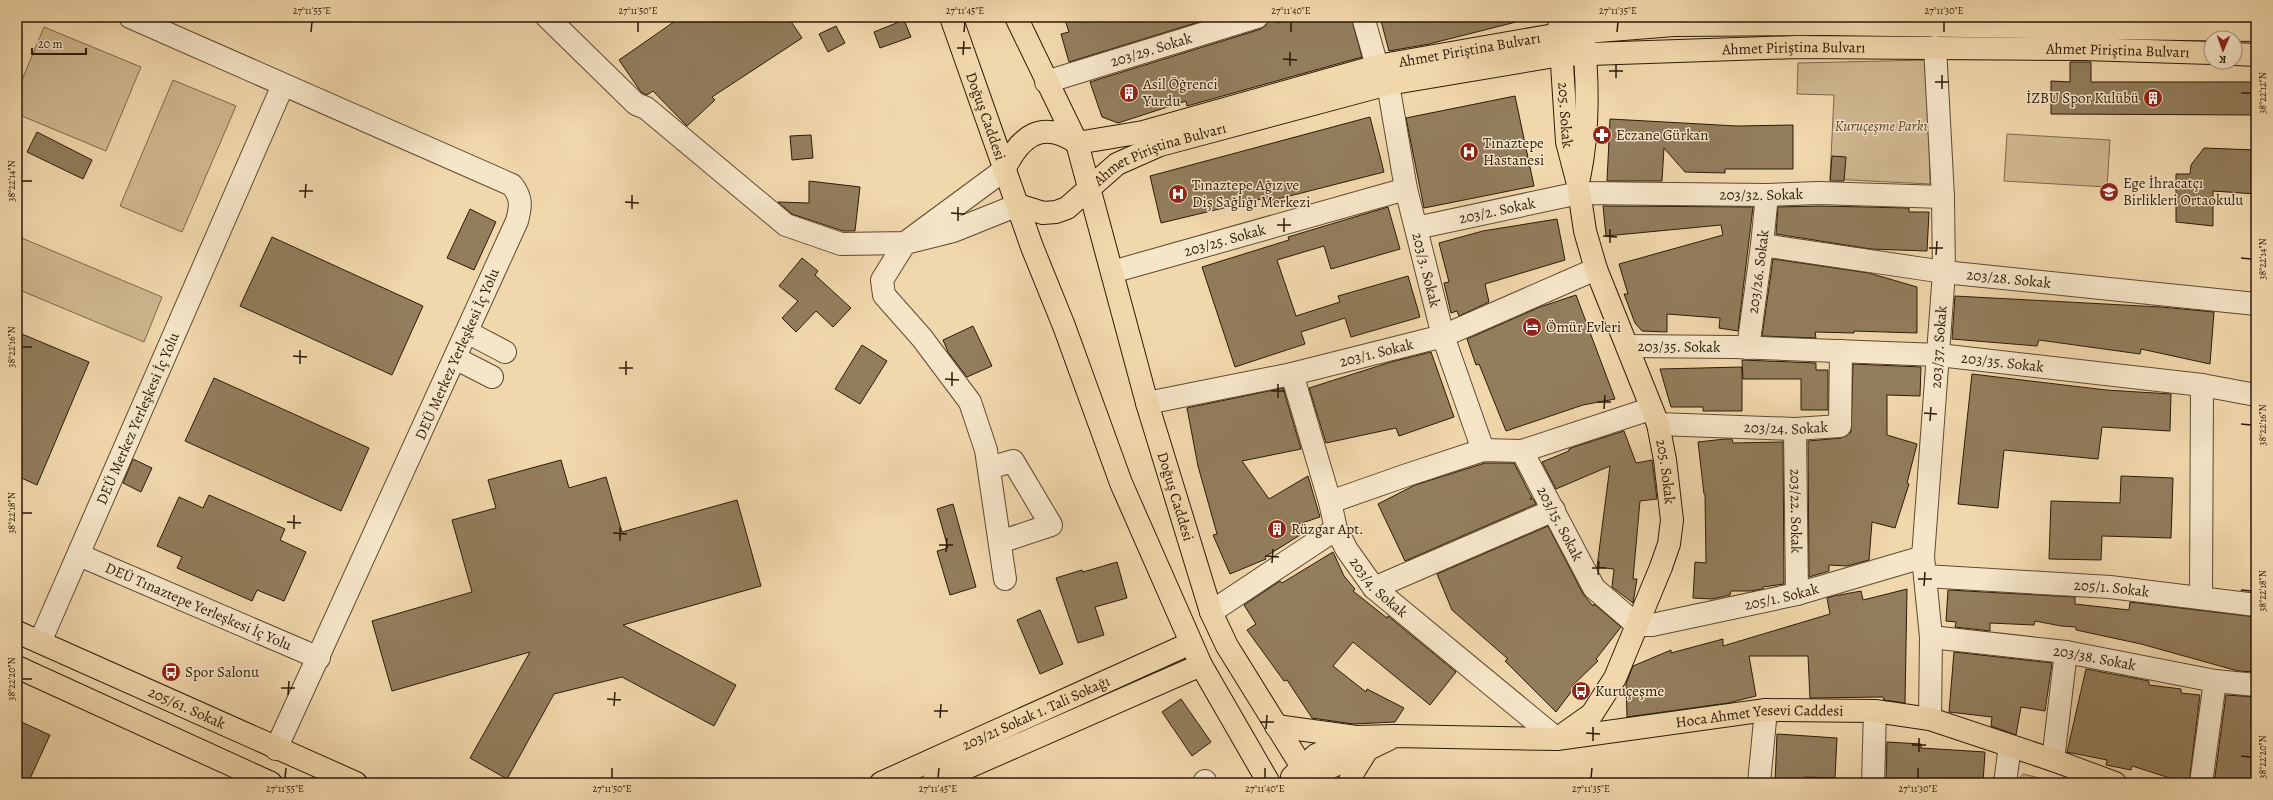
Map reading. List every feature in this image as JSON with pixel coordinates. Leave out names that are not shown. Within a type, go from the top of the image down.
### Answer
[{"type":"main road","name":"Doğuş Caddesi","points":[[951,17],[1004,170]]},
{"type":"main road","points":[[1016,17],[1046,82],[1077,143],[1090,189],[1067,208],[1056,212],[1043,213],[1018,205]]},
{"type":"main road","name":"Ahmet Piriştina Bulvarı","points":[[1583,36],[1675,21],[1825,20],[2256,30]]},
{"type":"main road","name":"Ahmet Piriştina Bulvarı","points":[[1077,143],[1143,132],[1383,75],[1560,37],[1583,36],[1798,47],[1935,47],[2203,53]]},
{"type":"main road","name":"205. Sokak","points":[[1579,188],[1586,145],[1583,36]]},
{"type":"main road","name":"205. Sokak","points":[[1556,739],[1579,725],[1592,714],[1602,701],[1621,666],[1667,550],[1672,520],[1666,460],[1654,416],[1596,269],[1585,231],[1579,188],[1567,142],[1560,37]]},
{"type":"main road","points":[[2243,54],[2256,55]]},
{"type":"main road","name":"Ahmet Piriştina Bulvarı","points":[[1090,189],[1117,164],[1160,145],[1383,75]]},
{"type":"main road","points":[[1077,143],[1066,136],[1054,132],[1041,132],[1029,136],[1018,144],[1004,170],[1032,247],[1064,326],[1121,483],[1201,665],[1269,783]]},
{"type":"main road","name":"Doğuş Caddesi","points":[[1090,189],[1147,403],[1211,612],[1227,646],[1276,726],[1305,778]]},
{"type":"main road","name":"205/61. Sokak","points":[[17,632],[276,749],[356,783]]},
{"type":"main road","name":"203/21 Sokak 1. Tali Sokağı","points":[[881,783],[1192,643]]},
{"type":"main road","name":"203/21 Sokak 1. Tali Sokağı","points":[[932,783],[1201,665]]},
{"type":"main road","points":[[17,667],[258,780]]},
{"type":"main road","name":"Hoca Ahmet Yesevi Caddesi","points":[[1362,744],[1394,736],[1556,739],[1766,710],[1875,710],[1930,719],[2053,760],[2115,783]]},
{"type":"main road","points":[[1276,726],[1362,744]]},
{"type":"main road","points":[[1286,783],[1305,778],[1362,744]]},
{"type":"main road","points":[[1349,783],[1362,744]]},
{"type":"street","name":"DEÜ Merkez Yerleşkesi İç Yolu","points":[[130,17],[512,185],[519,193],[521,203],[517,221],[276,749]]},
{"type":"street","points":[[547,17],[636,104],[646,108],[786,225],[841,244],[905,243],[953,231],[1018,205]]},
{"type":"street","name":"203/29. Sokak","points":[[1046,82],[1257,17]]},
{"type":"street","name":"203/3. Sokak","points":[[1363,17],[1383,75],[1406,188],[1443,336],[1483,450]]},
{"type":"street","name":"203/37. Sokak","points":[[1930,719],[1931,637],[1924,567],[1944,272],[1943,197],[1935,47]]},
{"type":"street","name":"DEÜ Merkez Yerleşkesi İç Yolu","points":[[40,642],[283,85]]},
{"type":"street","points":[[1004,170],[905,243],[882,280],[884,295],[922,338],[970,402],[986,450],[1005,579]]},
{"type":"street","name":"203/25. Sokak","points":[[1112,272],[1406,188]]},
{"type":"street","name":"203/32. Sokak","points":[[1579,188],[1767,195],[1819,193],[1943,197]]},
{"type":"street","name":"203/2. Sokak","points":[[1416,228],[1579,188]]},
{"type":"street","name":"203/26. Sokak","points":[[1748,348],[1767,195]]},
{"type":"street","name":"203/28. Sokak","points":[[1762,245],[1944,272],[2256,304]]},
{"type":"street","name":"203/1. Sokak","points":[[1147,403],[1292,374],[1443,336],[1596,269]]},
{"type":"street","points":[[467,332],[505,352]]},
{"type":"street","name":"203/35. Sokak","points":[[1627,346],[1748,348],[1939,355],[2202,385],[2256,395]]},
{"type":"street","name":"203/24. Sokak","points":[[1654,416],[1795,429],[1840,426],[1841,351]]},
{"type":"street","points":[[455,358],[492,377]]},
{"type":"street","name":"203/4. Sokak","points":[[1292,374],[1330,502],[1336,529],[1347,550],[1374,588],[1556,739]]},
{"type":"street","points":[[2201,598],[2202,385]]},
{"type":"street","points":[[1330,502],[1483,450],[1522,451],[1654,416]]},
{"type":"street","name":"203/22. Sokak","points":[[1795,429],[1797,594]]},
{"type":"street","name":"203/15. Sokak","points":[[1522,451],[1594,588],[1637,625]]},
{"type":"street","points":[[989,468],[1013,462],[1051,525],[1000,542]]},
{"type":"street","points":[[1374,588],[1554,510]]},
{"type":"street","points":[[1211,612],[1336,529]]},
{"type":"street","name":"DEÜ Tınaztepe Yerleşkesi İç Yolu","points":[[79,555],[318,658]]},
{"type":"street","name":"205/1. Sokak","points":[[1637,625],[1652,625],[1924,567],[2110,587],[2256,606]]},
{"type":"street","name":"203/38. Sokak","points":[[1931,637],[2066,652],[2215,681],[2256,685]]},
{"type":"street","points":[[2053,760],[2066,652]]},
{"type":"street","points":[[2201,783],[2215,681]]},
{"type":"street","points":[[1759,783],[1766,710]]},
{"type":"street","points":[[1873,783],[1875,710]]},
{"type":"street","points":[[2005,783],[2010,746]]},
{"type":"green space","points":[[44,27],[141,67],[106,151],[17,114],[17,92]]},
{"type":"green space","name":"Kuruçeşme Parkı","points":[[1927,60],[1930,184],[1830,179],[1834,95],[1797,94],[1798,63]]},
{"type":"green space","points":[[173,80],[236,106],[182,232],[120,206]]},
{"type":"green space","points":[[2007,134],[2110,140],[2107,187],[2004,181]]},
{"type":"green space","points":[[17,236],[162,297],[144,342],[17,289]]},
{"type":"green space","points":[[2023,774],[2060,783],[2015,783]]},
{"type":"building","points":[[681,17],[788,17],[802,38],[712,97],[715,100],[687,126],[653,91],[647,95],[641,92],[619,60]]},
{"type":"building","points":[[1064,17],[1215,17],[1069,62],[1061,34],[1069,32]]},
{"type":"building","points":[[1269,17],[1277,17],[1278,23],[1295,17],[1351,17],[1362,57],[1187,106],[1186,101],[1118,123],[1102,117],[1090,82],[1261,29],[1266,25]]},
{"type":"building","points":[[1380,17],[1515,17],[1516,22],[1429,44],[1389,51]]},
{"type":"building","points":[[904,20],[911,37],[880,48],[874,32]]},
{"type":"building","points":[[836,26],[845,43],[828,52],[819,34]]},
{"type":"building","name":"İZBU Spor Kulübü","points":[[2070,62],[2091,62],[2091,82],[2256,82],[2256,115],[2051,114],[2051,81],[2070,82]]},
{"type":"building","name":"Tınaztepe Hastanesi","points":[[1515,96],[1534,186],[1424,208],[1406,118]]},
{"type":"building","points":[[1370,117],[1384,172],[1266,202],[1265,198],[1161,223],[1150,176]]},
{"type":"building","points":[[1610,119],[1737,126],[1793,125],[1793,169],[1725,169],[1725,173],[1685,172],[1664,148],[1662,181],[1607,181]]},
{"type":"building","points":[[37,132],[92,160],[83,179],[27,152]]},
{"type":"building","points":[[811,135],[813,158],[792,160],[790,136]]},
{"type":"building","points":[[2204,148],[2256,150],[2256,194],[2213,191],[2213,226],[2176,222],[2176,174],[2190,174],[2191,165]]},
{"type":"building","points":[[1832,156],[1846,157],[1844,181],[1830,181]]},
{"type":"building","points":[[809,181],[860,187],[855,231],[843,231],[792,214],[778,202],[809,203]]},
{"type":"building","points":[[1603,206],[1753,207],[1738,331],[1719,328],[1720,318],[1667,314],[1667,332],[1642,331],[1635,323],[1624,294],[1628,294],[1619,264],[1723,235],[1721,225],[1606,236]]},
{"type":"building","points":[[1819,206],[1909,208],[1909,212],[1929,212],[1927,251],[1871,249],[1776,234],[1778,207]]},
{"type":"building","points":[[1388,207],[1400,249],[1331,269],[1324,246],[1277,260],[1296,316],[1340,302],[1338,296],[1408,276],[1420,317],[1351,337],[1345,318],[1301,332],[1305,344],[1235,367],[1202,267],[1289,240],[1288,237]]},
{"type":"building","points":[[470,209],[496,222],[474,270],[447,258]]},
{"type":"building","points":[[1557,219],[1565,260],[1485,284],[1489,302],[1459,316],[1457,311],[1451,313],[1444,283],[1449,282],[1439,243],[1483,231]]},
{"type":"building","points":[[272,237],[423,306],[392,375],[240,306]]},
{"type":"building","points":[[802,258],[818,271],[815,275],[851,308],[833,327],[816,311],[796,332],[782,318],[798,301],[779,286]]},
{"type":"building","points":[[1773,259],[1869,273],[1917,287],[1917,333],[1854,331],[1854,333],[1815,332],[1816,338],[1762,336]]},
{"type":"building","points":[[1576,295],[1615,399],[1583,405],[1506,431],[1479,364],[1476,365],[1467,339],[1540,307]]},
{"type":"building","points":[[1955,296],[2161,307],[2214,312],[2210,364],[2141,349],[2140,354],[2039,340],[2037,346],[1952,339]]},
{"type":"building","points":[[973,326],[992,366],[967,377],[948,352],[943,340]]},
{"type":"building","points":[[17,332],[89,362],[37,485],[17,476]]},
{"type":"building","points":[[862,345],[887,361],[860,404],[835,389]]},
{"type":"building","points":[[1431,352],[1454,417],[1399,436],[1396,428],[1326,443],[1309,388],[1391,362]]},
{"type":"building","points":[[1742,360],[1816,363],[1816,370],[1828,370],[1828,410],[1801,410],[1801,379],[1743,379]]},
{"type":"building","points":[[1853,364],[1921,367],[1920,396],[1887,395],[1887,435],[1917,444],[1907,483],[1909,484],[1895,528],[1872,522],[1869,560],[1847,566],[1829,565],[1829,571],[1809,577],[1808,441],[1841,438],[1851,432]]},
{"type":"building","points":[[1742,367],[1742,411],[1703,411],[1703,407],[1671,407],[1660,369]]},
{"type":"building","points":[[1972,374],[2106,390],[2171,394],[2170,431],[2102,427],[2098,459],[2004,450],[1998,508],[1958,504]]},
{"type":"building","points":[[214,378],[369,448],[341,511],[185,441]]},
{"type":"building","points":[[1283,388],[1301,449],[1242,461],[1269,499],[1308,476],[1320,517],[1299,524],[1305,532],[1265,557],[1266,559],[1230,574],[1213,535],[1217,534],[1198,466],[1187,408]]},
{"type":"building","points":[[1624,431],[1636,463],[1652,460],[1657,499],[1640,501],[1633,579],[1637,579],[1633,603],[1612,587],[1614,569],[1597,567],[1610,466],[1556,489],[1542,462],[1569,451],[1569,449],[1574,447]]},
{"type":"building","points":[[1732,439],[1733,443],[1783,442],[1784,584],[1763,587],[1763,589],[1750,591],[1731,591],[1730,595],[1712,599],[1693,598],[1695,562],[1706,563],[1705,494],[1698,442]]},
{"type":"building","points":[[133,459],[152,468],[141,492],[123,483]]},
{"type":"building","points":[[561,460],[569,488],[606,477],[622,532],[737,500],[761,586],[623,625],[736,685],[714,726],[622,677],[554,694],[507,779],[470,758],[530,652],[392,691],[372,621],[472,592],[452,520],[496,508],[488,480]]},
{"type":"building","points":[[1485,463],[1514,463],[1532,498],[1530,499],[1533,499],[1536,504],[1405,561],[1378,504],[1415,485]]},
{"type":"building","points":[[2121,476],[2173,478],[2171,538],[2102,536],[2101,560],[2049,559],[2051,501],[2120,503]]},
{"type":"building","points":[[209,495],[285,529],[280,540],[306,552],[284,601],[257,590],[252,601],[177,568],[182,557],[157,546],[179,497],[203,508]]},
{"type":"building","points":[[953,504],[976,587],[950,595],[937,551],[948,548],[937,509]]},
{"type":"building","points":[[1548,526],[1583,594],[1593,606],[1594,604],[1621,627],[1596,659],[1598,661],[1572,686],[1574,688],[1556,712],[1505,661],[1508,659],[1452,610],[1437,574]]},
{"type":"building","points":[[1333,552],[1344,576],[1355,589],[1353,591],[1387,618],[1388,616],[1456,672],[1430,705],[1353,642],[1333,666],[1366,692],[1367,689],[1404,708],[1395,722],[1353,724],[1312,718],[1287,680],[1284,681],[1247,630],[1256,624],[1244,605],[1280,581],[1282,583]]},
{"type":"building","points":[[1117,562],[1127,598],[1095,607],[1104,635],[1078,643],[1056,578]]},
{"type":"building","points":[[1907,589],[1905,703],[1884,700],[1883,697],[1810,698],[1808,656],[1749,656],[1756,696],[1728,703],[1627,717],[1626,684],[1633,666],[1671,650],[1671,653],[1723,639],[1723,646],[1830,614],[1827,598],[1834,596],[1861,591],[1863,600]]},
{"type":"building","points":[[1948,590],[2075,597],[2075,604],[2129,610],[2130,602],[2256,617],[2256,672],[2238,671],[2141,644],[2076,630],[2076,627],[2035,621],[2034,625],[1990,623],[1990,631],[1955,627],[1956,622],[1946,621]]},
{"type":"building","points":[[1040,610],[1063,664],[1040,674],[1017,620]]},
{"type":"building","points":[[1954,652],[2052,663],[2045,711],[2021,707],[2016,735],[1991,726],[1992,717],[1949,712]]},
{"type":"building","points":[[2086,669],[2149,681],[2149,685],[2181,689],[2181,693],[2200,695],[2189,783],[2172,783],[2173,779],[2132,766],[2131,770],[2106,765],[2107,760],[2067,752]]},
{"type":"building","points":[[2226,695],[2256,697],[2256,783],[2214,783]]},
{"type":"building","points":[[1181,699],[1211,742],[1192,756],[1162,712]]},
{"type":"building","points":[[17,720],[50,735],[28,783],[17,783]]},
{"type":"building","points":[[1777,734],[1837,738],[1835,778],[1805,777],[1805,783],[1775,783]]},
{"type":"building","points":[[1887,742],[1921,744],[1921,748],[1985,752],[1983,783],[1886,783]]},
{"type":"place","name":"Asil Öğrenci Yurdu","points":[[1129,93]]},
{"type":"place","name":"İZBU Spor Kulübü","points":[[2153,98]]},
{"type":"place","name":"Eczane Gürkan","points":[[1602,135]]},
{"type":"place","name":"Tınaztepe Hastanesi","points":[[1469,152]]},
{"type":"place","name":"Ege İhracatçı Birlikleri Ortaokulu","points":[[2109,192]]},
{"type":"place","name":"Tınaztepe Ağız ve Diş Sağlığı Merkezi","points":[[1178,194]]},
{"type":"place","name":"Ömür Evleri","points":[[1532,327]]},
{"type":"place","name":"Rüzgar Apt.","points":[[1277,529]]},
{"type":"place","name":"Spor Salonu","points":[[171,672]]},
{"type":"place","name":"Kuruçeşme","points":[[1581,691]]}]
